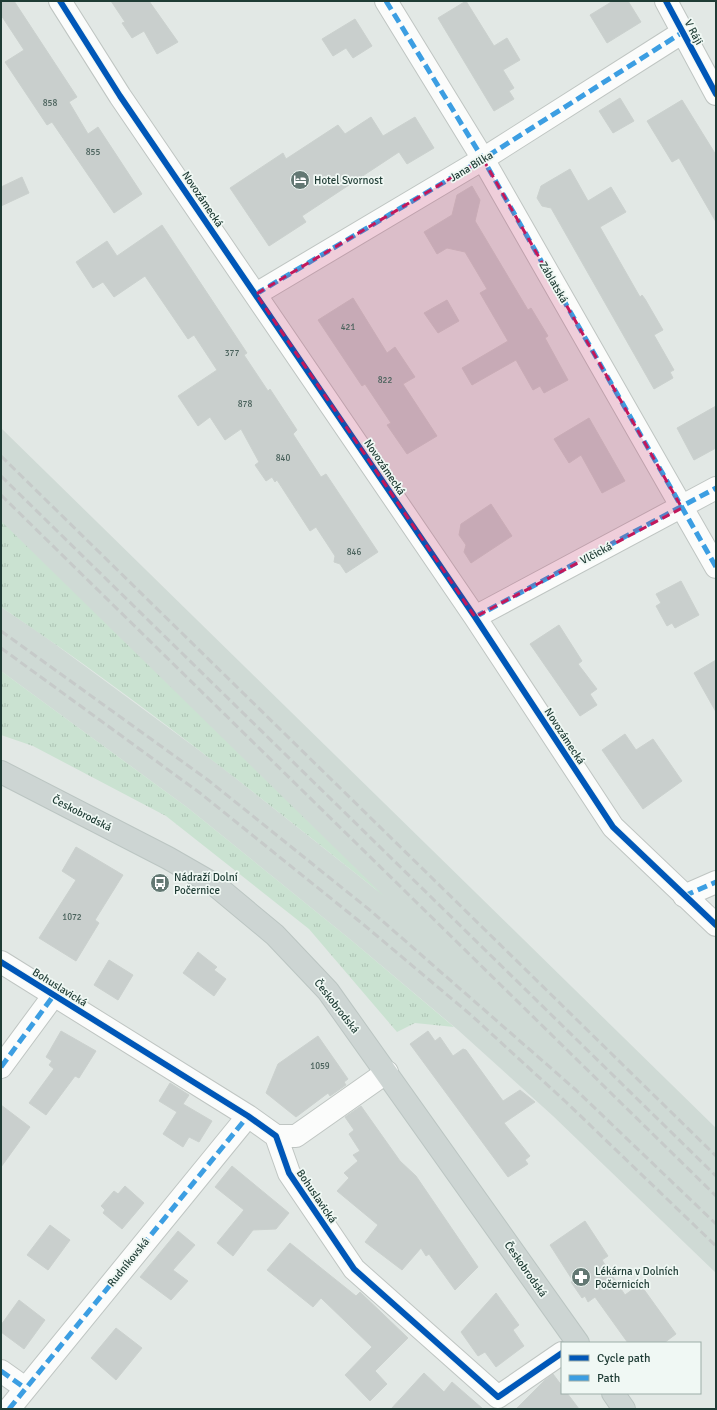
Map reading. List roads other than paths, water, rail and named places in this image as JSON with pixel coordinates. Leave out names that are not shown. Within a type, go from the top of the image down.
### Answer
[{"type":"main road","name":"Českobrodská","points":[[1,772],[168,858],[215,885],[275,935],[328,991],[387,1072],[571,1342]]},
{"type":"main road","points":[[614,1394],[624,1409]]},
{"type":"street","name":"Novozámecká","points":[[60,1],[120,96],[475,617],[613,827],[716,925]]},
{"type":"street","name":"Záblatská","points":[[386,1],[483,159],[716,567]]},
{"type":"street","name":"V Ráji","points":[[666,1],[716,94]]},
{"type":"street","name":"Jana Bílka","points":[[256,294],[483,159],[683,32]]},
{"type":"street","name":"Vlčická","points":[[475,617],[682,508],[716,488]]},
{"type":"street","points":[[684,896],[716,882]]},
{"type":"street","name":"Bohuslavická","points":[[1,962],[248,1116],[276,1136],[289,1173],[354,1269],[498,1397],[561,1353]]},
{"type":"street","points":[[1,1067],[54,995]]},
{"type":"street","points":[[276,1136],[296,1136],[387,1072]]},
{"type":"street","name":"Rudníkovská","points":[[9,1409],[248,1116]]},
{"type":"street","points":[[1,1371],[25,1388]]},
{"type":"railway","points":[[1,456],[716,1156]]},
{"type":"railway","points":[[1,476],[716,1176]]},
{"type":"railway","points":[[1,495],[716,1196]]},
{"type":"railway","points":[[1,631],[208,780],[371,911],[576,1090],[716,1224]]},
{"type":"railway","points":[[1,648],[200,793],[364,925],[471,1015],[566,1102],[716,1246]]},
{"type":"place","name":"Hotel Svornost","points":[[300,180]]},
{"type":"place","name":"Nádraží Dolní Počernice","points":[[160,883]]},
{"type":"place","name":"Lékárna v Dolních Počernicích","points":[[581,1277]]}]
